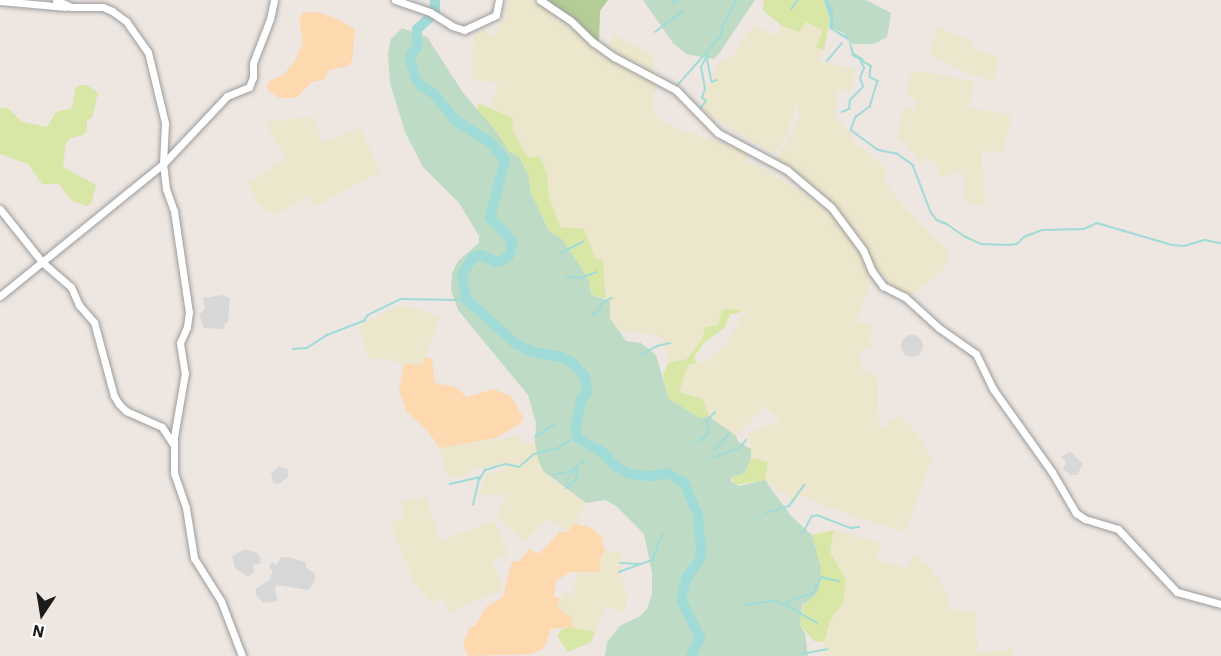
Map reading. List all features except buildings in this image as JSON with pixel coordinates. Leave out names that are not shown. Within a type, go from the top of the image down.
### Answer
[{"type":"street","points":[[56,0],[71,7]]},
{"type":"street","points":[[0,296],[162,164],[192,136],[215,106],[227,96],[252,83],[253,63],[270,19],[274,0]]},
{"type":"street","points":[[395,0],[439,16],[447,23],[464,30],[496,15],[499,0]]},
{"type":"street","points":[[540,0],[570,20],[593,42],[614,57],[676,90],[718,133],[787,170],[831,207],[863,250],[872,271],[883,286],[905,297],[939,328],[976,354],[993,389],[1052,472],[1076,513],[1085,519],[1118,529],[1177,592],[1221,604]]},
{"type":"street","points":[[0,1],[71,7],[103,7],[119,14],[148,52],[165,123],[162,164],[166,189],[174,211],[189,312],[187,327],[180,343],[185,373],[174,446],[174,473],[186,508],[194,558],[221,602],[242,656]]},
{"type":"street","points":[[0,209],[42,262],[70,287],[79,305],[94,322],[114,396],[119,404],[126,411],[162,427],[174,446]]},
{"type":"shaded area","points":[[508,0],[531,0],[555,15],[554,19],[575,31],[578,26],[598,45],[604,58],[614,35],[653,55],[653,79],[657,80],[652,105],[656,116],[676,129],[749,151],[747,165],[757,165],[831,211],[859,251],[872,279],[856,321],[871,324],[870,350],[859,350],[861,372],[877,374],[879,430],[899,415],[913,428],[932,458],[905,532],[854,517],[799,495],[794,501],[765,480],[768,463],[751,458],[749,433],[781,421],[765,406],[736,436],[709,416],[703,399],[679,393],[688,365],[705,362],[725,345],[745,313],[737,309],[722,310],[718,325],[705,327],[702,339],[687,359],[668,363],[663,338],[617,330],[610,318],[603,259],[596,259],[584,229],[560,228],[549,196],[547,173],[528,158],[513,131],[512,118],[491,107],[498,83],[472,79],[474,37],[480,30],[495,35],[506,14]]},
{"type":"shaded area","points":[[806,22],[824,30],[817,46],[824,50],[818,61],[854,69],[852,90],[838,90],[835,117],[855,138],[853,141],[887,169],[883,178],[900,202],[949,253],[944,269],[910,296],[894,288],[885,276],[877,272],[860,236],[832,204],[799,174],[777,161],[799,121],[799,107],[796,106],[787,135],[774,154],[702,111],[705,89],[720,62],[732,56],[754,25],[776,36],[782,26],[799,32]]},
{"type":"shaded area","points":[[938,27],[973,42],[972,49],[999,58],[993,81],[962,71],[929,53]]},
{"type":"shaded area","points":[[921,71],[974,82],[968,109],[999,112],[1012,116],[1003,152],[981,151],[986,206],[964,202],[965,180],[962,171],[940,177],[936,164],[925,157],[921,163],[904,142],[898,139],[903,107],[915,110],[917,100],[906,97],[911,73]]},
{"type":"shaded area","points":[[314,117],[322,143],[360,128],[381,172],[314,207],[307,196],[275,215],[258,204],[248,183],[286,159],[265,122]]},
{"type":"shaded area","points":[[223,295],[230,298],[228,323],[225,323],[224,329],[204,328],[199,315],[205,308],[203,298]]},
{"type":"shaded area","points":[[402,305],[440,316],[422,365],[404,364],[388,359],[369,359],[359,327],[383,312]]},
{"type":"shaded area","points":[[912,335],[920,338],[923,346],[920,354],[912,357],[904,354],[901,346],[904,338]]},
{"type":"shaded area","points":[[520,436],[524,443],[535,442],[538,459],[549,478],[586,503],[569,531],[548,519],[524,541],[496,515],[508,495],[478,495],[486,475],[504,470],[502,464],[469,470],[469,475],[448,478],[440,448]]},
{"type":"shaded area","points":[[1070,451],[1083,464],[1077,475],[1070,475],[1063,469],[1066,461],[1061,457]]},
{"type":"shaded area","points":[[279,466],[288,470],[288,477],[279,484],[273,483],[271,473]]},
{"type":"shaded area","points":[[426,497],[440,541],[494,521],[509,555],[492,560],[503,587],[498,592],[449,612],[444,598],[432,603],[414,582],[390,522],[405,517],[401,501]]},
{"type":"shaded area","points":[[834,530],[882,544],[876,560],[908,568],[914,554],[929,566],[948,593],[949,609],[976,612],[978,654],[1014,648],[1012,656],[823,656],[824,636],[831,618],[843,603],[846,580],[830,552]]},
{"type":"shaded area","points":[[245,549],[258,553],[261,559],[260,564],[253,565],[254,572],[248,577],[235,568],[232,556]]},
{"type":"shaded area","points":[[605,550],[621,553],[622,578],[627,597],[625,612],[605,606],[595,632],[573,627],[571,618],[556,606],[565,592],[574,595],[575,581],[579,571],[600,572],[600,559]]},
{"type":"shaded area","points":[[281,557],[306,562],[306,567],[315,574],[315,581],[308,590],[277,585],[275,589],[278,601],[263,603],[256,595],[256,589],[269,580],[273,571],[269,568],[272,562],[277,565]]},
{"type":"green space","points":[[540,0],[608,0],[600,11],[599,44]]},
{"type":"green space","points":[[643,0],[755,0],[713,59],[686,54],[673,43]]},
{"type":"green space","points":[[764,0],[824,0],[830,19],[824,50],[816,47],[823,30],[806,22],[800,32],[782,26],[763,10]]},
{"type":"green space","points":[[828,0],[866,0],[891,13],[887,37],[874,44],[853,44],[844,33],[833,29],[833,11]]},
{"type":"green space","points":[[402,28],[427,37],[464,94],[496,131],[509,151],[519,157],[528,174],[531,193],[549,231],[562,239],[582,269],[589,281],[591,294],[610,302],[610,318],[626,341],[641,343],[656,355],[669,399],[700,418],[709,416],[736,436],[738,442],[751,449],[751,458],[745,473],[732,477],[731,481],[739,486],[765,480],[791,516],[812,535],[821,568],[819,590],[813,598],[802,605],[800,625],[805,633],[808,656],[605,656],[607,642],[620,626],[640,616],[647,609],[652,594],[652,573],[644,534],[616,506],[605,500],[586,503],[543,471],[538,459],[535,442],[536,423],[528,395],[458,310],[451,290],[452,273],[458,261],[479,243],[479,236],[459,203],[423,167],[405,132],[390,83],[388,53],[391,39]]},
{"type":"green space","points":[[80,85],[87,85],[98,93],[92,118],[87,120],[87,131],[83,135],[70,138],[66,144],[63,167],[96,185],[91,204],[86,206],[71,200],[59,184],[42,184],[28,164],[0,154],[0,108],[8,108],[22,122],[47,127],[56,112],[72,108],[75,89]]},
{"type":"green space","points":[[478,103],[512,118],[513,131],[528,158],[539,156],[547,173],[549,196],[560,227],[584,229],[596,259],[603,259],[606,299],[591,294],[589,281],[562,239],[549,231],[531,193],[528,174],[519,157],[509,151],[496,131],[478,113]]},
{"type":"green space","points":[[722,310],[741,311],[730,314],[725,327],[704,343],[694,357],[697,363],[688,365],[679,392],[703,399],[709,416],[700,418],[669,399],[663,375],[668,363],[687,359],[702,339],[705,327],[718,325]]},
{"type":"green space","points":[[751,458],[768,462],[765,480],[735,485],[732,477],[745,473]]},
{"type":"green space","points":[[834,530],[830,552],[846,580],[843,603],[831,618],[824,642],[814,641],[800,625],[803,605],[819,590],[821,568],[812,535]]},
{"type":"green space","points":[[572,627],[595,632],[591,642],[568,652],[557,636],[562,629]]},
{"type":"sand","points":[[316,12],[336,18],[355,30],[352,61],[348,66],[329,70],[325,79],[312,82],[296,98],[279,98],[269,91],[267,86],[270,80],[282,76],[294,63],[303,43],[299,19],[303,13]]},
{"type":"sand","points":[[425,357],[432,359],[435,383],[455,387],[467,397],[494,389],[512,397],[523,418],[520,424],[496,438],[440,448],[428,431],[406,411],[399,390],[404,364],[422,365]]},
{"type":"sand","points":[[574,523],[591,528],[601,536],[605,550],[600,559],[600,572],[570,572],[556,581],[554,596],[561,599],[556,606],[571,618],[573,627],[551,629],[544,648],[531,654],[468,656],[463,644],[469,628],[476,625],[486,607],[503,597],[512,561],[518,562],[530,549],[539,554],[560,532],[569,531]]},
{"type":"water","points":[[824,0],[828,0],[833,11],[833,29],[849,37],[854,53],[864,59],[862,61],[852,56],[849,41],[829,28],[830,19]]},
{"type":"waterway","points":[[435,0],[435,13],[417,29],[417,47],[411,54],[410,60],[416,79],[420,85],[433,93],[455,120],[491,143],[505,160],[490,218],[512,242],[511,249],[509,256],[497,262],[481,255],[472,258],[462,275],[466,299],[516,344],[533,352],[562,357],[574,364],[585,377],[587,392],[581,401],[575,426],[578,438],[602,452],[614,465],[629,474],[654,476],[667,473],[684,483],[698,515],[701,549],[700,559],[686,579],[681,600],[700,637],[691,656]]},
{"type":"waterway","points":[[673,3],[677,0]]},
{"type":"waterway","points":[[676,87],[721,36],[722,27],[737,0]]},
{"type":"waterway","points":[[791,9],[798,0]]},
{"type":"waterway","points":[[655,32],[683,11]]},
{"type":"waterway","points":[[827,61],[842,43]]},
{"type":"waterway","points":[[700,109],[706,101],[702,98],[705,89],[701,67],[707,56]]},
{"type":"waterway","points":[[707,57],[712,82],[717,80]]},
{"type":"waterway","points":[[842,112],[849,109],[850,100],[863,87],[860,78],[864,68],[860,60]]},
{"type":"waterway","points":[[861,60],[871,66],[870,77],[878,81],[870,107],[856,117],[851,130],[879,150],[898,154],[913,165],[931,212],[937,220],[964,236],[981,244],[1008,245],[1017,244],[1024,237],[1042,230],[1084,229],[1097,223],[1172,245],[1184,246],[1205,240],[1221,243]]},
{"type":"waterway","points":[[559,254],[583,242]]},
{"type":"waterway","points":[[566,277],[580,278],[597,272]]},
{"type":"waterway","points":[[293,349],[307,348],[327,335],[364,321],[368,315],[401,299],[457,300],[461,299],[463,293]]},
{"type":"waterway","points":[[591,316],[601,308],[602,303],[612,298]]},
{"type":"waterway","points":[[639,356],[657,346],[670,343]]},
{"type":"waterway","points":[[698,442],[708,434],[707,421],[715,412]]},
{"type":"waterway","points":[[535,437],[555,424]]},
{"type":"waterway","points":[[715,450],[729,434]]},
{"type":"waterway","points":[[473,505],[479,480],[485,470],[506,464],[519,467],[534,454],[558,448],[576,436]]},
{"type":"waterway","points":[[712,458],[740,448],[746,440]]},
{"type":"waterway","points":[[566,488],[576,480],[577,466],[585,461]]},
{"type":"waterway","points":[[565,482],[577,466]]},
{"type":"waterway","points":[[553,475],[574,470]]},
{"type":"waterway","points":[[450,484],[481,477]]},
{"type":"waterway","points":[[765,513],[789,506],[804,485]]},
{"type":"waterway","points":[[803,533],[811,517],[817,515],[851,528],[859,527]]},
{"type":"waterway","points":[[619,572],[652,560],[663,534]]},
{"type":"waterway","points":[[620,563],[640,564]]},
{"type":"waterway","points":[[745,605],[775,601],[785,605],[789,601],[813,593],[821,577],[839,581]]},
{"type":"waterway","points":[[786,605],[817,623]]},
{"type":"waterway","points":[[802,654],[828,649]]}]
